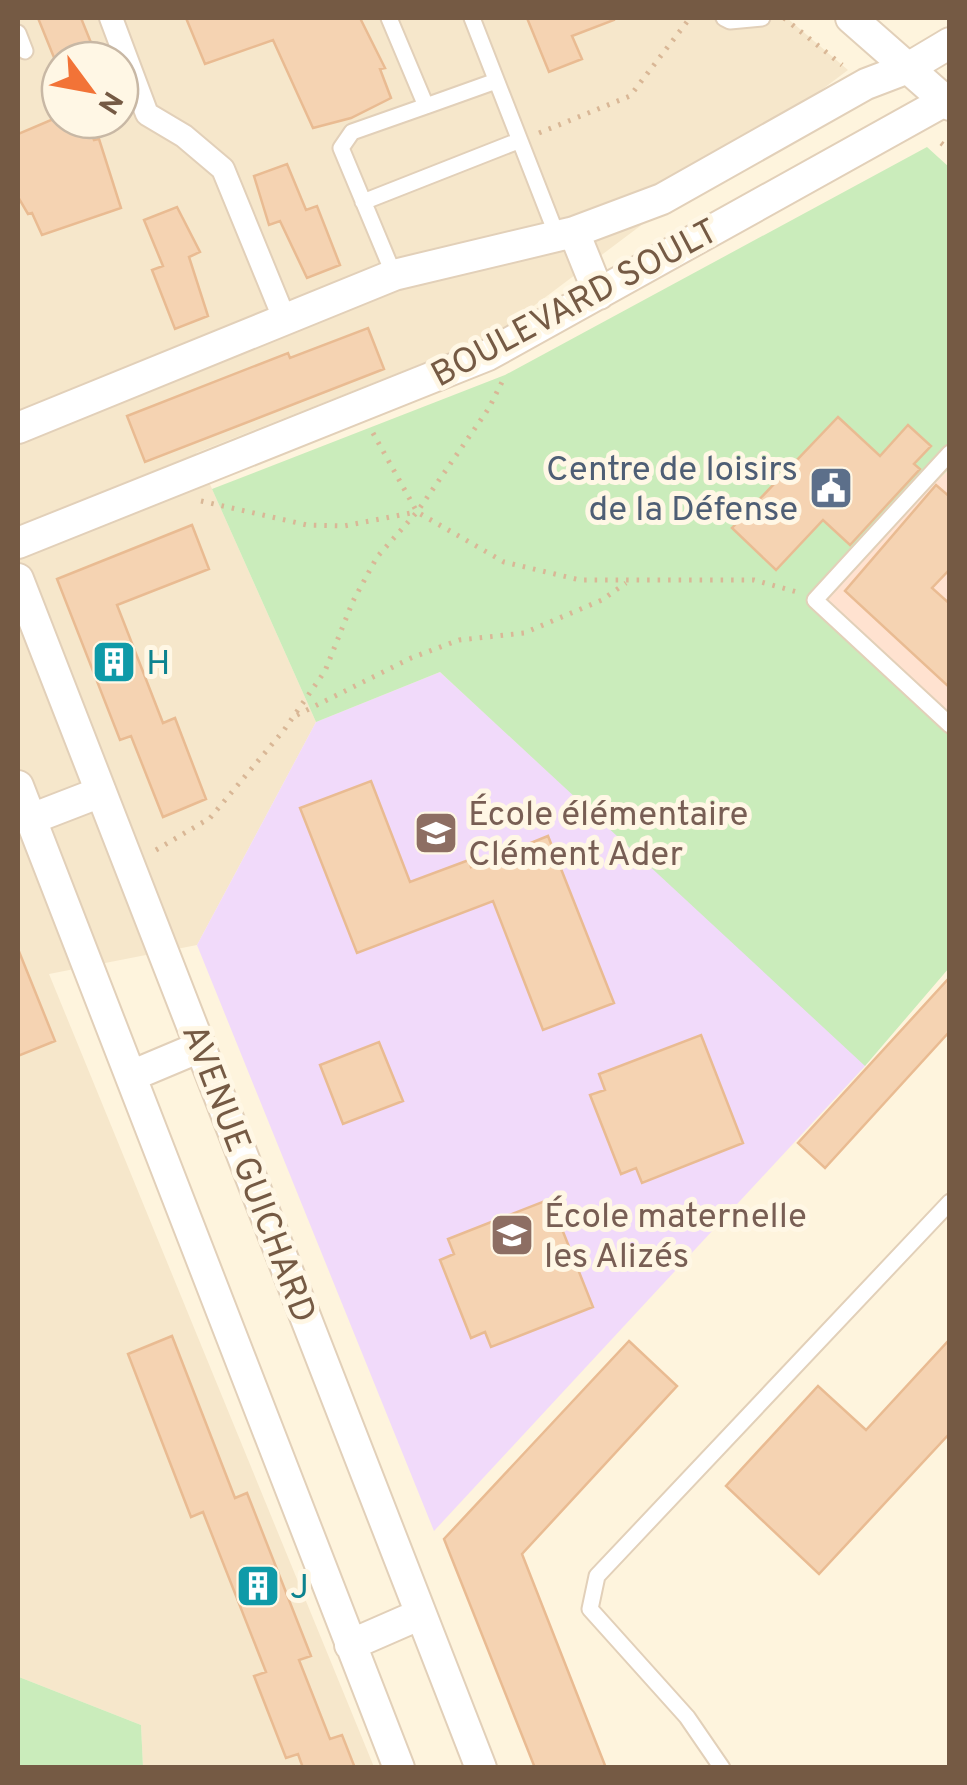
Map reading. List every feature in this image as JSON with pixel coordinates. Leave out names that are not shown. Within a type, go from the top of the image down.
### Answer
[{"type":"street","points":[[111,18],[147,114],[184,136],[222,169],[284,318]]},
{"type":"street","points":[[852,18],[948,101]]},
{"type":"street","name":"BOULEVARD SOULT","points":[[18,428],[394,275],[565,233],[662,199],[866,84],[908,68],[950,43]]},
{"type":"street","name":"BOULEVARD SOULT","points":[[18,542],[360,408],[516,339],[948,101]]},
{"type":"street","points":[[565,233],[599,294]]},
{"type":"street","name":"AVENUE GUICHARD","points":[[18,579],[481,1768]]},
{"type":"street","points":[[18,786],[399,1768]]},
{"type":"street","points":[[31,819],[100,792]]},
{"type":"street","points":[[132,1076],[200,1047]]},
{"type":"street","points":[[350,1644],[421,1614]]},
{"type":"lane","points":[[390,18],[426,106]]},
{"type":"lane","points":[[472,18],[518,141],[565,233]]},
{"type":"lane","points":[[724,18],[762,18]]},
{"type":"lane","points":[[18,33],[25,51]]},
{"type":"lane","points":[[394,275],[341,148],[352,132],[496,81]]},
{"type":"lane","points":[[363,202],[518,141]]},
{"type":"lane","points":[[950,452],[815,600],[950,725]]},
{"type":"lane","points":[[722,1768],[687,1717],[590,1609],[597,1576],[950,1202]]},
{"type":"path","points":[[518,141],[630,96],[690,18]]},
{"type":"path","points":[[783,18],[848,70]]},
{"type":"path","points":[[941,143],[950,150]]},
{"type":"path","points":[[128,863],[210,818],[294,716],[325,671],[353,601],[377,557],[416,512],[499,392],[516,339]]},
{"type":"path","points":[[360,408],[416,512],[504,562],[580,580],[754,580],[815,600]]},
{"type":"path","points":[[168,484],[204,502],[307,525],[344,526],[416,512]]},
{"type":"path","points":[[294,716],[411,658],[459,640],[524,633],[602,600],[628,582]]},
{"type":"shaded area","points":[[18,18],[787,18],[848,70],[495,335],[196,453],[316,722],[197,945],[49,974],[374,1767],[143,1767],[141,1725],[19,1677]]},
{"type":"shaded area","points":[[949,469],[949,725],[815,600]]},
{"type":"shaded area","points":[[440,672],[866,1065],[434,1531],[197,945],[316,722]]},
{"type":"green space","points":[[927,147],[949,167],[949,469],[815,600],[949,725],[949,968],[865,1066],[440,672],[316,722],[212,489],[505,375]]},
{"type":"green space","points":[[18,1668],[19,1677],[141,1725],[143,1767],[18,1767]]},
{"type":"building","points":[[38,18],[81,18],[90,40],[47,40]]},
{"type":"building","points":[[186,18],[360,18],[385,68],[380,69],[391,98],[351,118],[313,128],[273,40],[205,64]]},
{"type":"building","points":[[527,18],[614,20],[572,36],[582,59],[549,72]]},
{"type":"building","points":[[40,125],[40,140],[99,140],[121,208],[42,235],[32,213],[28,214],[18,197],[18,134]]},
{"type":"building","points":[[287,164],[306,210],[317,206],[340,265],[307,278],[280,221],[269,225],[254,176]]},
{"type":"building","points":[[177,207],[200,252],[189,257],[208,316],[175,329],[152,270],[163,266],[144,220]]},
{"type":"building","points":[[368,328],[384,369],[145,462],[127,416],[288,353],[290,358]]},
{"type":"building","name":"Centre de loisirs de la Défense","points":[[838,417],[880,456],[908,425],[931,446],[914,464],[920,469],[850,545],[823,520],[776,570],[732,528]]},
{"type":"building","points":[[936,485],[950,497],[950,569],[932,588],[950,604],[950,688],[845,591]]},
{"type":"building","name":"H","points":[[192,525],[209,569],[117,605],[163,723],[175,718],[206,799],[163,817],[131,736],[120,740],[57,579]]},
{"type":"building","points":[[371,781],[410,882],[469,860],[471,867],[548,836],[614,1003],[543,1030],[493,901],[357,953],[300,808]]},
{"type":"building","points":[[18,949],[55,1041],[18,1056]]},
{"type":"building","points":[[950,977],[950,1031],[825,1168],[798,1143]]},
{"type":"building","points":[[701,1035],[743,1143],[642,1183],[636,1168],[621,1174],[590,1095],[605,1090],[599,1074]]},
{"type":"building","points":[[379,1042],[403,1101],[343,1124],[320,1065]]},
{"type":"building","points":[[550,1199],[593,1307],[491,1347],[485,1332],[471,1338],[440,1260],[454,1254],[448,1239]]},
{"type":"building","name":"J","points":[[172,1336],[235,1498],[247,1493],[311,1656],[299,1660],[330,1739],[342,1735],[355,1768],[303,1768],[298,1754],[286,1758],[254,1676],[266,1672],[203,1512],[191,1517],[128,1354]]},
{"type":"building","points":[[950,1339],[950,1433],[819,1574],[726,1486],[818,1386],[866,1430]]},
{"type":"building","points":[[629,1341],[677,1386],[522,1554],[606,1768],[535,1768],[444,1539]]},
{"type":"place","name":"Centre de loisirs de la Défense","points":[[831,488]]},
{"type":"place","name":"H","points":[[114,662]]},
{"type":"place","name":"École élémentaire Clément Ader","points":[[436,833]]},
{"type":"place","name":"École maternelle les Alizés","points":[[512,1235]]},
{"type":"place","name":"J","points":[[258,1586]]}]
